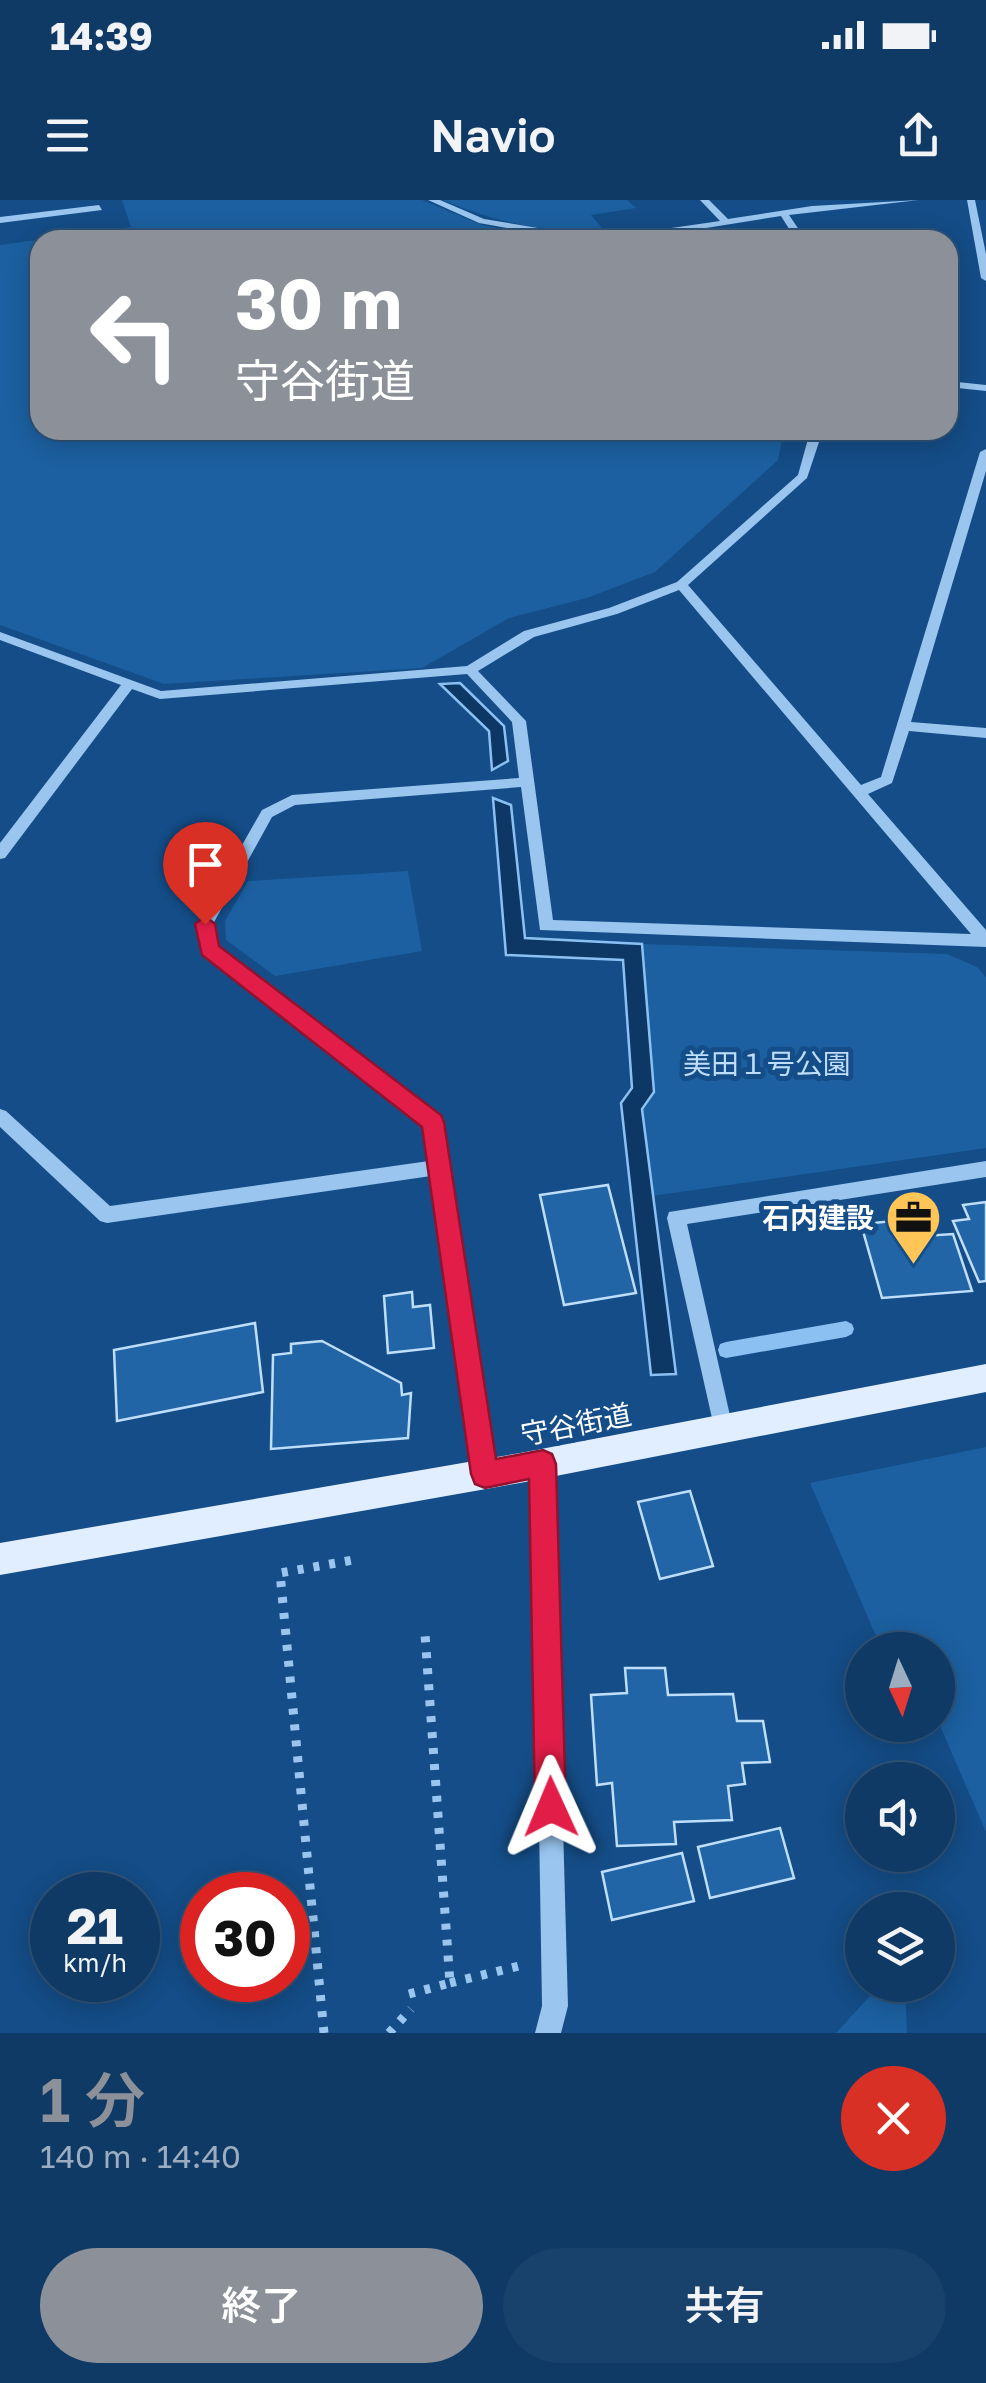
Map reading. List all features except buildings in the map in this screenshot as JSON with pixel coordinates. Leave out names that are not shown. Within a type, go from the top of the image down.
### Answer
[{"type":"main road","name":"守谷街道","points":[[0,1560],[543,1464],[986,1378]]},
{"type":"street","points":[[432,200],[482,220],[536,230]]},
{"type":"street","points":[[704,200],[727,223]]},
{"type":"street","points":[[780,200],[796,230]]},
{"type":"street","points":[[675,230],[915,200]]},
{"type":"street","points":[[971,200],[986,278]]},
{"type":"street","points":[[0,220],[99,208]]},
{"type":"street","points":[[958,385],[986,388]]},
{"type":"street","points":[[0,636],[160,695],[470,670],[529,634],[613,611],[681,585],[803,476],[814,440]]},
{"type":"street","points":[[858,792],[887,780],[986,452]]},
{"type":"street","points":[[681,585],[986,941]]},
{"type":"street","points":[[470,670],[519,721],[546,926],[986,941]]},
{"type":"street","points":[[0,854],[128,686]]},
{"type":"street","points":[[902,726],[986,733]]},
{"type":"street","points":[[485,1474],[432,1122],[210,950],[205,924],[268,814],[292,800],[527,782]]},
{"type":"street","points":[[0,1116],[107,1215],[440,1167]]},
{"type":"street","points":[[723,1429],[676,1218],[986,1170]]},
{"type":"street","points":[[543,1464],[555,2006],[548,2033]]},
{"type":"path","points":[[324,2033],[280,1573],[353,1560]]},
{"type":"path","points":[[424,1634],[450,1983]]},
{"type":"path","points":[[410,1994],[554,1958]]},
{"type":"path","points":[[389,2033],[411,2009]]},
{"type":"green space","points":[[122,200],[422,200],[482,225],[508,230],[109,230],[131,227]]},
{"type":"green space","points":[[443,200],[627,200],[636,208],[591,215],[604,230],[554,230],[503,221]]},
{"type":"green space","points":[[30,241],[30,440],[782,440],[778,460],[655,572],[587,598],[509,618],[422,668],[164,684],[0,625],[0,245]]},
{"type":"green space","points":[[408,871],[422,951],[275,976],[226,940],[225,921],[248,881]]},
{"type":"green space","name":"美田１号公園","points":[[642,944],[947,954],[977,967],[986,977],[986,1148],[652,1196],[642,1109],[654,1092]]},
{"type":"green space","points":[[986,1447],[986,1832],[947,1742],[955,1742],[955,1632],[874,1632],[810,1483]]},
{"type":"green space","points":[[864,2002],[906,2002],[907,2033],[836,2033]]},
{"type":"shaded area","points":[[460,683],[504,726],[508,761],[492,770],[489,731],[440,684]]},
{"type":"shaded area","points":[[493,798],[511,805],[525,938],[642,944],[654,1092],[642,1109],[676,1374],[651,1375],[621,1103],[632,1088],[623,960],[506,955]]},
{"type":"waterway","points":[[726,1350],[846,1329]]},
{"type":"place","name":"石内建設","points":[[913,1266]]},
{"type":"route","points":[[205,924],[210,950],[432,1122],[485,1474],[543,1464],[551,1807]]}]
